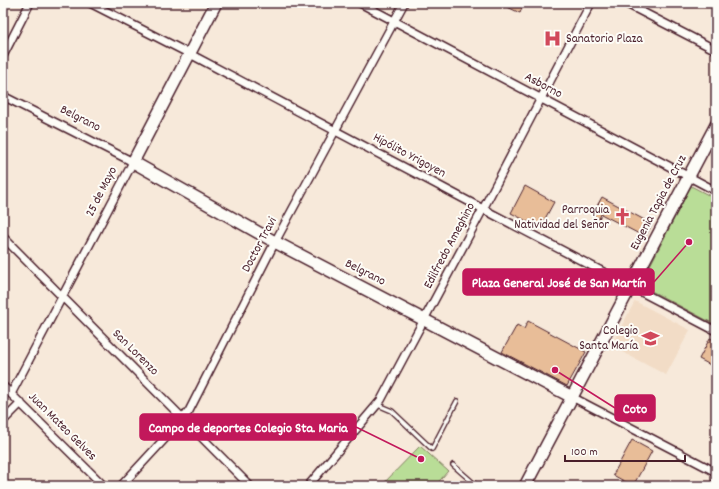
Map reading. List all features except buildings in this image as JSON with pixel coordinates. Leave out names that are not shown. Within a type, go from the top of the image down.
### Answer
[{"type":"main road","name":"25 de Mayo","points":[[133,162],[216,3]]},
{"type":"main road","name":"Eugenia Tapia de Cruz","points":[[525,486],[716,125]]},
{"type":"main road","name":"Belgrano","points":[[133,162],[275,242],[572,397]]},
{"type":"street","points":[[3,56],[30,3]]},
{"type":"street","name":"Hipólito Yrigoyen","points":[[90,3],[190,54],[716,331]]},
{"type":"street","name":"Asborno","points":[[360,3],[716,191]]},
{"type":"street","name":"Doctor Travi","points":[[121,486],[189,411],[275,242],[404,3]]},
{"type":"street","name":"Edilfredo Ameghino","points":[[308,486],[378,405],[591,3]]},
{"type":"street","points":[[626,3],[716,50]]},
{"type":"street","name":"Belgrano","points":[[3,96],[133,162]]},
{"type":"street","name":"25 de Mayo","points":[[11,394],[133,162]]},
{"type":"street","name":"San Lorenzo","points":[[3,237],[250,486]]},
{"type":"street","name":"Juan Mateo Gelves","points":[[3,386],[104,486]]},
{"type":"street","name":"Belgrano","points":[[572,397],[716,472]]},
{"type":"street","points":[[3,421],[21,403]]},
{"type":"street","points":[[714,486],[716,482]]},
{"type":"lane","points":[[378,405],[392,412],[432,449],[457,401]]},
{"type":"lane","points":[[453,465],[477,486]]},
{"type":"shaded area","name":"Colegio Santa María","points":[[635,301],[690,330],[666,375],[611,346]]},
{"type":"green space","points":[[691,186],[716,199],[716,325],[640,285]]},
{"type":"green space","points":[[420,446],[448,471],[435,486],[381,486]]},
{"type":"place","name":"Sanatorio Plaza","points":[[553,39]]},
{"type":"place","name":"Parroquia Natividad del Señor","points":[[622,217]]},
{"type":"place","name":"Plaza General José de San Martín","points":[[689,242]]},
{"type":"place","name":"Colegio Santa María","points":[[651,338]]},
{"type":"place","name":"Coto","points":[[555,370]]},
{"type":"place","name":"Campo de deportes Colegio Sta. Maria","points":[[421,459]]}]
